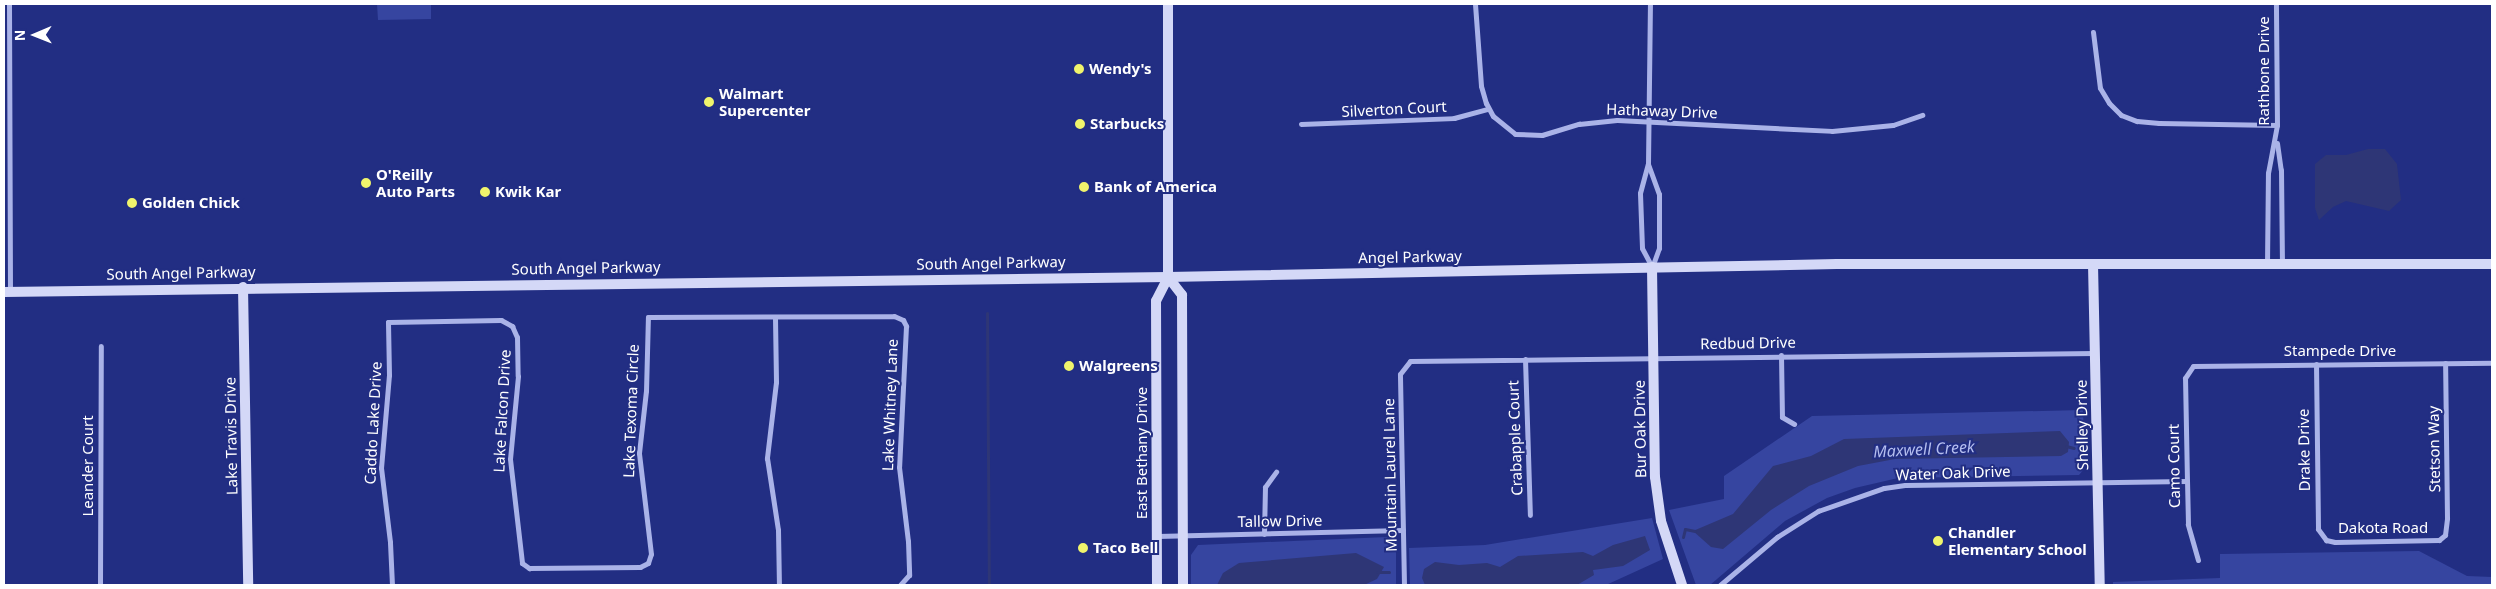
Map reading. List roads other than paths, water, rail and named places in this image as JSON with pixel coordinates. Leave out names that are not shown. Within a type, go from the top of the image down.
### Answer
[{"type":"main road","points":[[1168,4],[1168,277],[1182,295],[1183,585]]},
{"type":"main road","name":"Angel Parkway","points":[[1168,277],[1652,268],[2093,264],[2492,264]]},
{"type":"main road","name":"Shelley Drive","points":[[2093,264],[2100,585]]},
{"type":"main road","name":"Bur Oak Drive","points":[[1652,268],[1658,503],[1665,538],[1682,585]]},
{"type":"main road","name":"South Angel Parkway","points":[[7,291],[1168,277]]},
{"type":"main road","name":"East Bethany Drive","points":[[1158,585],[1156,301],[1168,277]]},
{"type":"main road","name":"Lake Travis Drive","points":[[243,287],[248,585]]},
{"type":"street","points":[[7,291],[9,4]]},
{"type":"street","points":[[1475,4],[1481,86],[1488,109]]},
{"type":"street","points":[[1650,4],[1648,164],[1640,193],[1642,248],[1652,268]]},
{"type":"street","name":"Rathbone Drive","points":[[2268,265],[2268,173],[2277,125],[2276,4]]},
{"type":"street","points":[[2093,32],[2100,88],[2108,103],[2121,115],[2137,121],[2159,123],[2277,125]]},
{"type":"street","name":"Hathaway Drive","points":[[1488,109],[1515,134],[1525,136],[1579,124],[1617,120],[1816,131],[1894,125],[1922,115]]},
{"type":"street","name":"Silverton Court","points":[[1301,124],[1454,118],[1488,109]]},
{"type":"street","name":"Rathbone Drive","points":[[2276,138],[2281,170],[2282,264]]},
{"type":"street","points":[[1648,164],[1659,194],[1659,248],[1652,268]]},
{"type":"street","name":"Lake Whitney Lane","points":[[775,318],[894,316],[905,323],[905,380],[898,460],[908,541],[909,575],[900,585]]},
{"type":"street","name":"Lake Texoma Circle","points":[[522,563],[529,568],[640,567],[650,559],[639,453],[646,391],[648,317],[775,318]]},
{"type":"street","points":[[775,318],[776,382],[767,458],[778,530],[779,585]]},
{"type":"street","name":"Lake Falcon Drive","points":[[388,322],[501,320],[516,331],[518,376],[510,459],[522,563]]},
{"type":"street","name":"Caddo Lake Drive","points":[[388,322],[389,375],[381,468],[390,542],[392,585]]},
{"type":"street","name":"Leander Court","points":[[100,585],[101,346]]},
{"type":"street","name":"Redbud Drive","points":[[1403,366],[1410,361],[1781,355],[2095,353]]},
{"type":"street","points":[[1781,355],[1782,417],[1794,424]]},
{"type":"street","name":"Crabapple Court","points":[[1526,359],[1530,515]]},
{"type":"street","name":"Stetson Way","points":[[2445,363],[2445,536]]},
{"type":"street","name":"Stampede Drive","points":[[2188,370],[2200,365],[2492,363]]},
{"type":"street","name":"Drake Drive","points":[[2316,364],[2317,520],[2321,536]]},
{"type":"street","name":"Mountain Laurel Lane","points":[[1403,366],[1400,374],[1404,585]]},
{"type":"street","name":"Camo Court","points":[[2188,370],[2185,386],[2188,524],[2198,560]]},
{"type":"street","points":[[1264,534],[1265,488],[1276,472]]},
{"type":"street","name":"Water Oak Drive","points":[[1720,585],[1777,537],[1818,511],[1850,497],[1905,485],[2187,481]]},
{"type":"street","name":"Tallow Drive","points":[[1157,536],[1403,530]]},
{"type":"street","name":"Dakota Road","points":[[2321,536],[2335,542],[2439,540],[2445,536]]},
{"type":"water","points":[[2368,149],[2385,149],[2397,164],[2401,200],[2389,211],[2346,201],[2333,207],[2319,220],[2315,208],[2315,164],[2326,155],[2346,155]]},
{"type":"water","points":[[2060,431],[2069,442],[2068,452],[2061,456],[1895,459],[1858,466],[1809,486],[1771,510],[1723,549],[1711,547],[1693,531],[1733,514],[1773,466],[1811,456],[1844,439]]},
{"type":"water","points":[[1645,536],[1650,550],[1623,566],[1593,570],[1594,575],[1577,585],[1425,585],[1422,578],[1424,569],[1435,562],[1459,565],[1487,563],[1500,567],[1518,556],[1583,552],[1593,556],[1613,545]]},
{"type":"water","points":[[1356,553],[1384,567],[1377,579],[1364,585],[1217,585],[1223,573],[1239,563]]},
{"type":"waterway","points":[[987,313],[989,585]]},
{"type":"waterway","name":"Maxwell Creek","points":[[2066,446],[2074,448]]},
{"type":"waterway","name":"Maxwell Creek","points":[[1683,537],[1685,529],[1695,531]]},
{"type":"waterway","name":"Maxwell Creek","points":[[1377,572],[1389,572]]},
{"type":"place","name":"Wendy's","points":[[1079,69]]},
{"type":"place","name":"Walmart Supercenter","points":[[709,102]]},
{"type":"place","name":"Starbucks","points":[[1080,124]]},
{"type":"place","name":"O'Reilly Auto Parts","points":[[366,183]]},
{"type":"place","name":"Bank of America","points":[[1084,187]]},
{"type":"place","name":"Kwik Kar","points":[[485,192]]},
{"type":"place","name":"Golden Chick","points":[[132,203]]},
{"type":"place","name":"Walgreens","points":[[1069,366]]},
{"type":"place","name":"Chandler Elementary School","points":[[1938,541]]},
{"type":"place","name":"Taco Bell","points":[[1083,548]]}]
